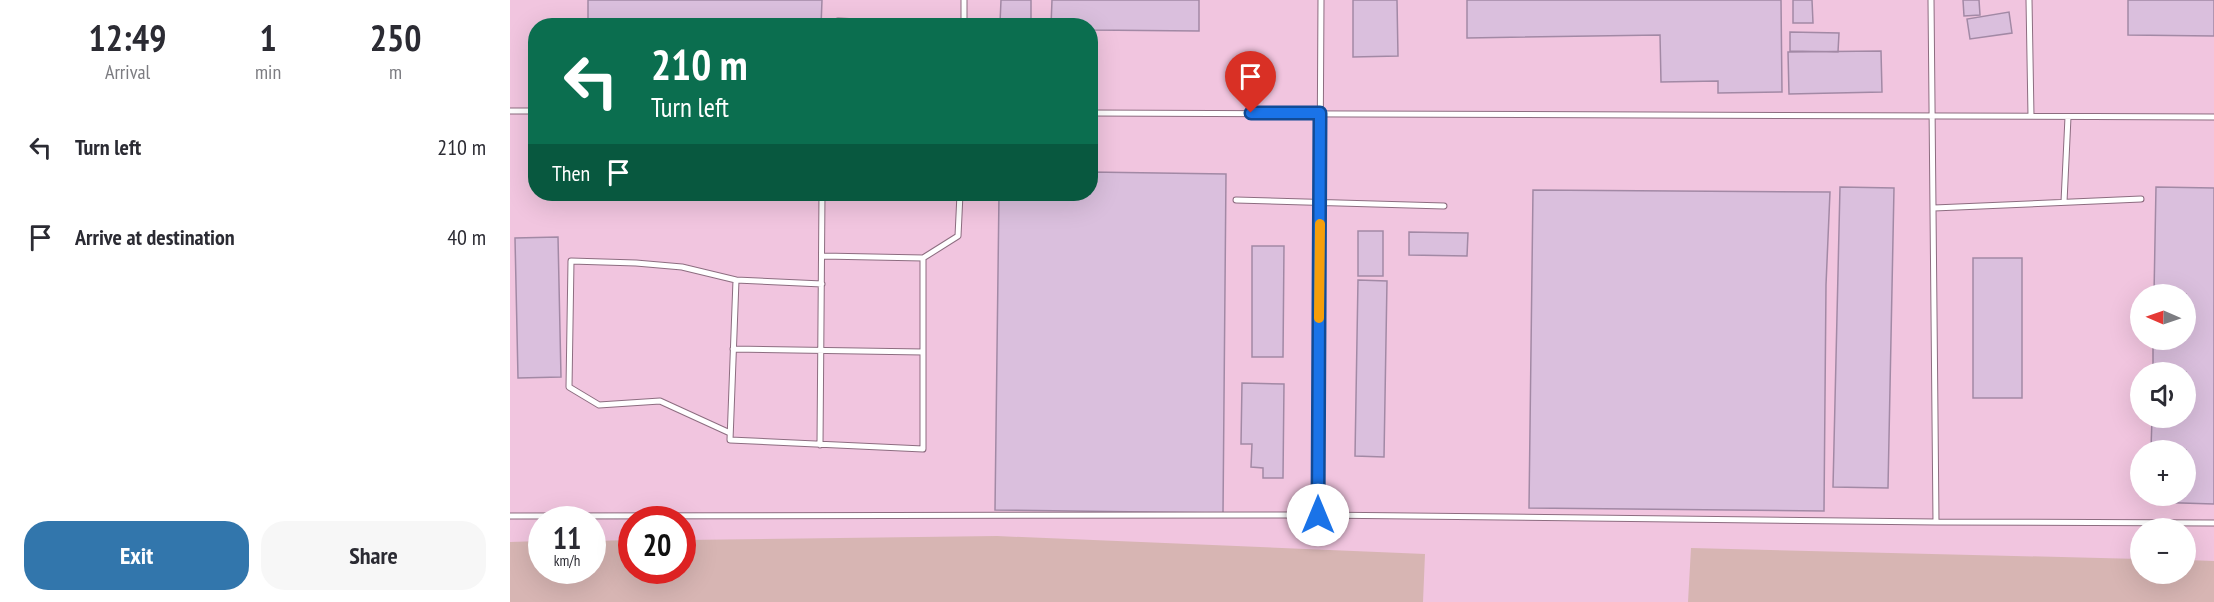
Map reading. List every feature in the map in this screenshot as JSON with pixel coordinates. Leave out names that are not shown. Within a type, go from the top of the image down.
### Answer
[{"type":"lane","points":[[964,0],[964,18]]},
{"type":"lane","points":[[1318,515],[1321,0]]},
{"type":"lane","points":[[1931,0],[1934,115],[1936,522]]},
{"type":"lane","points":[[2029,0],[2031,116]]},
{"type":"lane","points":[[510,111],[528,111]]},
{"type":"lane","points":[[1098,113],[2214,117]]},
{"type":"lane","points":[[2064,202],[2068,117]]},
{"type":"lane","points":[[1934,208],[2141,199]]},
{"type":"lane","points":[[1236,200],[1444,206]]},
{"type":"lane","points":[[820,445],[822,201]]},
{"type":"lane","points":[[823,256],[922,258],[958,236],[960,201]]},
{"type":"lane","points":[[736,280],[730,441],[923,449],[922,258]]},
{"type":"lane","points":[[730,433],[660,401],[599,405],[569,387],[571,261],[682,267],[736,280],[822,284]]},
{"type":"lane","points":[[733,349],[923,352]]},
{"type":"lane","points":[[510,516],[1318,515],[2214,523]]},
{"type":"shaded area","points":[[510,0],[2214,0],[2214,602],[510,602]]},
{"type":"shaded area","points":[[997,536],[1425,554],[1423,602],[510,602],[510,542],[528,541],[528,584],[606,584],[606,541],[618,540],[618,584],[696,584],[696,540]]},
{"type":"shaded area","points":[[1691,548],[2130,559],[2130,584],[2196,584],[2196,560],[2214,561],[2214,602],[1688,602]]},
{"type":"building","points":[[588,0],[822,0],[821,18],[588,18]]},
{"type":"building","points":[[1001,0],[1031,0],[1031,18],[1000,18]]},
{"type":"building","points":[[1052,0],[1199,0],[1199,31],[1098,30],[1098,18],[1051,18]]},
{"type":"building","points":[[1353,0],[1397,0],[1398,56],[1353,57]]},
{"type":"building","points":[[1467,0],[1781,0],[1782,92],[1718,93],[1718,81],[1661,82],[1660,35],[1467,38]]},
{"type":"building","points":[[1793,0],[1812,0],[1813,23],[1793,23]]},
{"type":"building","points":[[1963,0],[1979,0],[1980,15],[1964,16]]},
{"type":"building","points":[[2128,0],[2214,0],[2214,36],[2128,35]]},
{"type":"building","points":[[2009,12],[2012,33],[1970,39],[1967,19]]},
{"type":"building","points":[[1790,32],[1839,33],[1838,52],[1790,51]]},
{"type":"building","points":[[1881,51],[1882,92],[1789,94],[1788,52]]},
{"type":"building","points":[[1098,172],[1226,174],[1223,513],[995,510],[999,201],[1098,201]]},
{"type":"building","points":[[1840,187],[1894,188],[1888,488],[1833,487]]},
{"type":"building","points":[[2156,187],[2214,188],[2214,504],[2196,503],[2196,440],[2151,440],[2152,428],[2196,428],[2196,362],[2153,362],[2153,350],[2196,350],[2196,284],[2154,284]]},
{"type":"building","points":[[1533,190],[1830,192],[1826,285],[1824,511],[1529,508]]},
{"type":"building","points":[[1358,231],[1383,231],[1383,276],[1358,276]]},
{"type":"building","points":[[1409,232],[1468,233],[1467,256],[1409,255]]},
{"type":"building","points":[[558,237],[561,377],[518,378],[515,238]]},
{"type":"building","points":[[1252,246],[1284,246],[1283,357],[1252,357]]},
{"type":"building","points":[[1973,258],[2022,258],[2022,398],[1973,398]]},
{"type":"building","points":[[1358,280],[1387,281],[1384,457],[1355,456]]},
{"type":"building","points":[[1242,383],[1284,384],[1283,478],[1263,478],[1263,468],[1251,467],[1252,444],[1241,444]]},
{"type":"slow traffic","points":[[1319,318],[1320,224]]},
{"type":"route","points":[[1251,113],[1320,113],[1318,515]]}]
